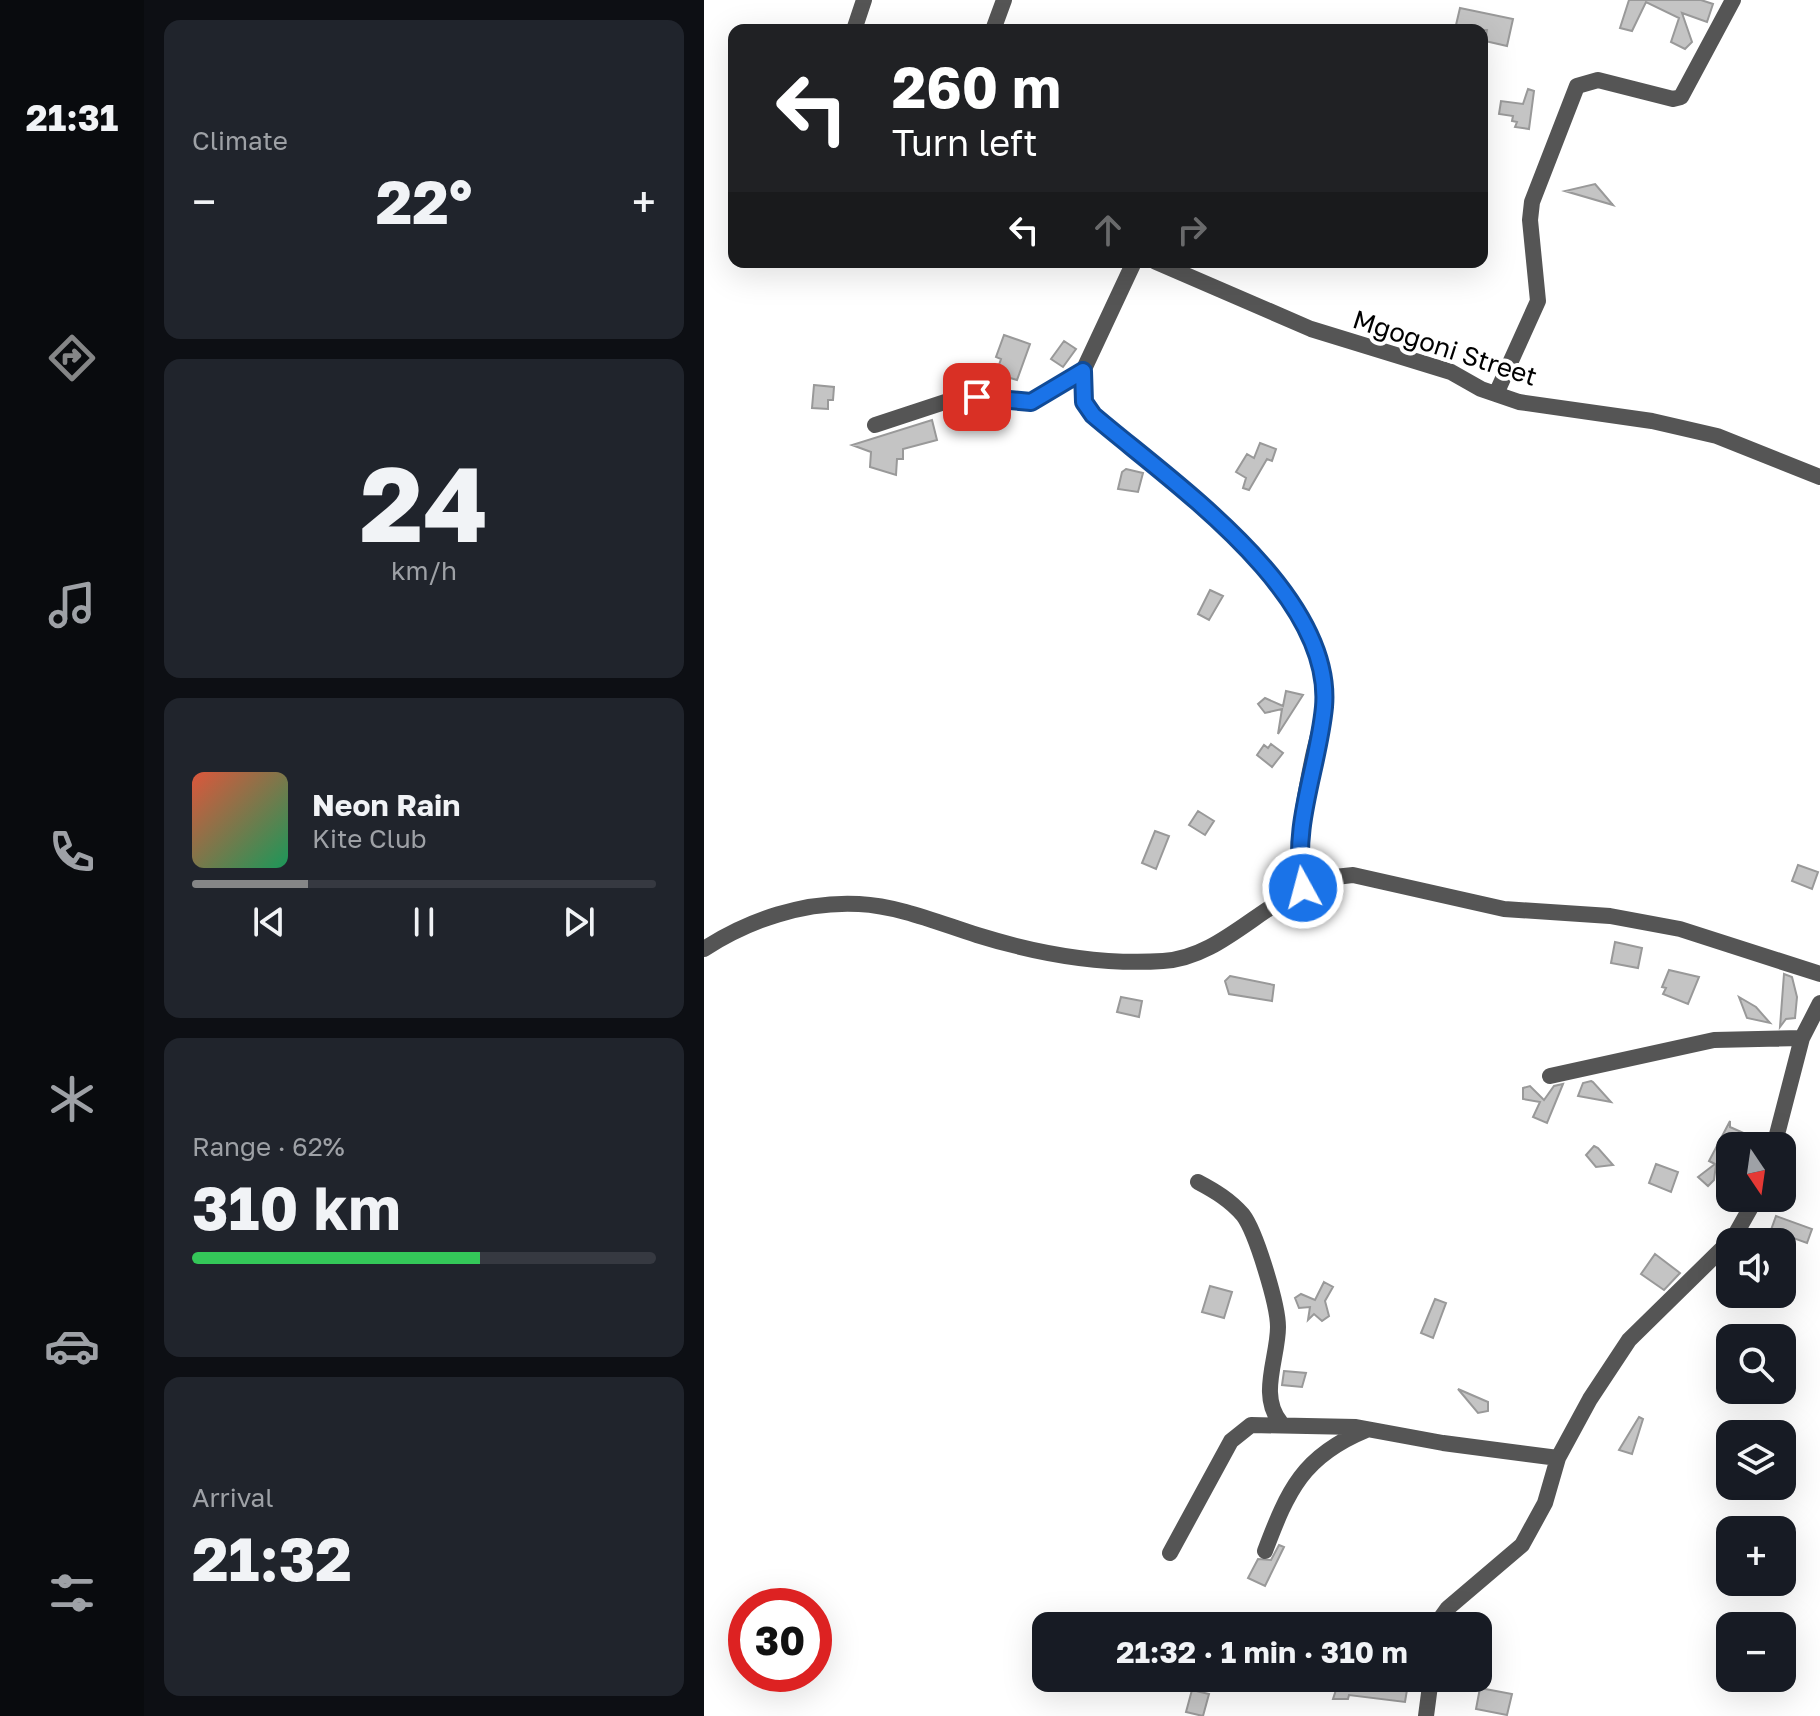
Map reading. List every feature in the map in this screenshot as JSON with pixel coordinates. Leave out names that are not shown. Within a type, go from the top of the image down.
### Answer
[{"type":"street","points":[[856,24],[864,0]]},
{"type":"street","points":[[995,24],[1004,0]]},
{"type":"street","points":[[1496,394],[1538,301],[1530,220],[1532,202],[1577,86],[1598,80],[1673,99],[1681,97],[1733,0]]},
{"type":"street","points":[[1131,268],[1083,371],[1084,402],[1093,415],[1218,518],[1260,563],[1315,648],[1324,698],[1299,835],[1303,888]]},
{"type":"street","name":"Mgogoni Street","points":[[1170,268],[1311,329],[1451,372],[1519,402],[1652,421],[1717,436],[1820,477]]},
{"type":"street","points":[[875,425],[957,398],[1031,402],[1083,371]]},
{"type":"street","points":[[704,949],[751,922],[803,910],[857,903],[890,909],[1040,951],[1145,962],[1168,961],[1205,951],[1303,888],[1332,876],[1353,875],[1504,909],[1610,916],[1680,929],[1820,974]]},
{"type":"street","points":[[1778,1132],[1802,1038],[1820,1003]]},
{"type":"street","points":[[1550,1076],[1714,1040],[1802,1038]]},
{"type":"street","points":[[1198,1182],[1228,1199],[1251,1230],[1277,1315],[1270,1392],[1275,1416],[1281,1423]]},
{"type":"street","points":[[1445,1612],[1522,1545],[1545,1503],[1558,1458],[1590,1399],[1639,1326],[1734,1237],[1748,1212]]},
{"type":"street","points":[[1170,1553],[1241,1430],[1251,1425],[1281,1423],[1372,1428],[1451,1445],[1558,1458]]},
{"type":"street","points":[[1265,1551],[1293,1484],[1308,1466],[1335,1444],[1372,1428]]},
{"type":"street","points":[[1426,1716],[1429,1692]]},
{"type":"building","points":[[1629,0],[1701,0],[1713,4],[1707,22],[1682,13],[1692,42],[1685,49],[1671,42],[1679,18],[1646,2],[1632,31],[1620,28]]},
{"type":"building","points":[[1460,8],[1513,19],[1507,46],[1488,42],[1488,24],[1456,24]]},
{"type":"building","points":[[1528,89],[1534,91],[1529,129],[1515,127],[1517,122],[1512,121],[1513,116],[1499,114],[1501,101],[1523,104]]},
{"type":"building","points":[[1595,184],[1613,205],[1565,191]]},
{"type":"building","points":[[1004,335],[1030,344],[1017,380],[1000,375],[1003,367],[999,365],[1001,359],[996,357]]},
{"type":"building","points":[[1064,341],[1076,349],[1063,367],[1051,359]]},
{"type":"building","points":[[814,385],[834,387],[833,400],[828,400],[828,409],[812,408]]},
{"type":"building","points":[[932,420],[937,440],[903,449],[903,459],[897,459],[896,475],[870,467],[871,452],[852,445]]},
{"type":"building","points":[[1260,443],[1276,449],[1272,461],[1267,459],[1249,490],[1243,488],[1246,478],[1236,472],[1247,454],[1254,458]]},
{"type":"building","points":[[1126,469],[1143,473],[1138,492],[1118,489],[1122,472]]},
{"type":"building","points":[[1210,590],[1223,596],[1209,620],[1198,614]]},
{"type":"building","points":[[1286,691],[1303,695],[1278,734],[1282,709],[1265,713],[1258,704],[1265,698],[1283,706]]},
{"type":"building","points":[[1271,744],[1283,753],[1272,767],[1257,755],[1264,745],[1268,748]]},
{"type":"building","points":[[1198,811],[1214,821],[1205,835],[1189,825]]},
{"type":"building","points":[[1155,831],[1169,836],[1156,869],[1142,863]]},
{"type":"building","points":[[1798,865],[1818,872],[1812,889],[1792,881]]},
{"type":"building","points":[[1615,942],[1642,948],[1638,968],[1611,963]]},
{"type":"building","points":[[1669,970],[1699,977],[1688,1004],[1663,994],[1666,988],[1662,987]]},
{"type":"building","points":[[1784,974],[1792,977],[1797,997],[1795,1018],[1786,1019],[1780,1027]]},
{"type":"building","points":[[1230,976],[1274,985],[1272,1001],[1229,994],[1225,981]]},
{"type":"building","points":[[1121,997],[1142,1001],[1139,1017],[1117,1012]]},
{"type":"building","points":[[1739,997],[1756,1007],[1770,1023],[1747,1018]]},
{"type":"building","points":[[1591,1081],[1611,1102],[1578,1096],[1583,1083]]},
{"type":"building","points":[[1563,1084],[1547,1123],[1533,1117],[1540,1102],[1523,1099],[1523,1088],[1530,1086],[1544,1100],[1554,1086]]},
{"type":"building","points":[[1730,1121],[1730,1127],[1741,1132],[1724,1132]]},
{"type":"building","points":[[1594,1146],[1613,1165],[1596,1167],[1586,1155]]},
{"type":"building","points":[[1716,1148],[1716,1165],[1714,1180],[1708,1186],[1698,1177],[1715,1164],[1709,1161]]},
{"type":"building","points":[[1656,1164],[1678,1172],[1671,1192],[1649,1183]]},
{"type":"building","points":[[1776,1216],[1812,1229],[1807,1243],[1796,1239],[1796,1228],[1772,1228]]},
{"type":"building","points":[[1655,1254],[1680,1273],[1664,1290],[1641,1274]]},
{"type":"building","points":[[1324,1282],[1333,1287],[1325,1301],[1329,1316],[1322,1321],[1314,1314],[1308,1320],[1310,1307],[1299,1308],[1295,1298],[1301,1294],[1315,1300]]},
{"type":"building","points":[[1210,1286],[1232,1292],[1224,1318],[1202,1312]]},
{"type":"building","points":[[1435,1299],[1446,1303],[1433,1338],[1421,1333]]},
{"type":"building","points":[[1284,1371],[1306,1373],[1302,1387],[1282,1385]]},
{"type":"building","points":[[1458,1389],[1488,1402],[1488,1411],[1478,1413]]},
{"type":"building","points":[[1639,1417],[1643,1419],[1632,1454],[1619,1450]]},
{"type":"building","points":[[1279,1545],[1284,1547],[1265,1586],[1248,1578],[1258,1559],[1271,1560]]},
{"type":"building","points":[[1492,1690],[1512,1694],[1507,1715],[1476,1709],[1479,1692]]},
{"type":"building","points":[[1191,1692],[1209,1694],[1203,1716],[1186,1712]]},
{"type":"building","points":[[1335,1692],[1407,1692],[1405,1702],[1349,1695],[1348,1699],[1333,1699]]},
{"type":"route","points":[[977,397],[1031,402],[1083,371],[1081,387],[1084,402],[1093,415],[1218,518],[1260,563],[1286,599],[1315,648],[1323,680],[1323,712],[1299,835],[1298,855],[1303,888]]}]
